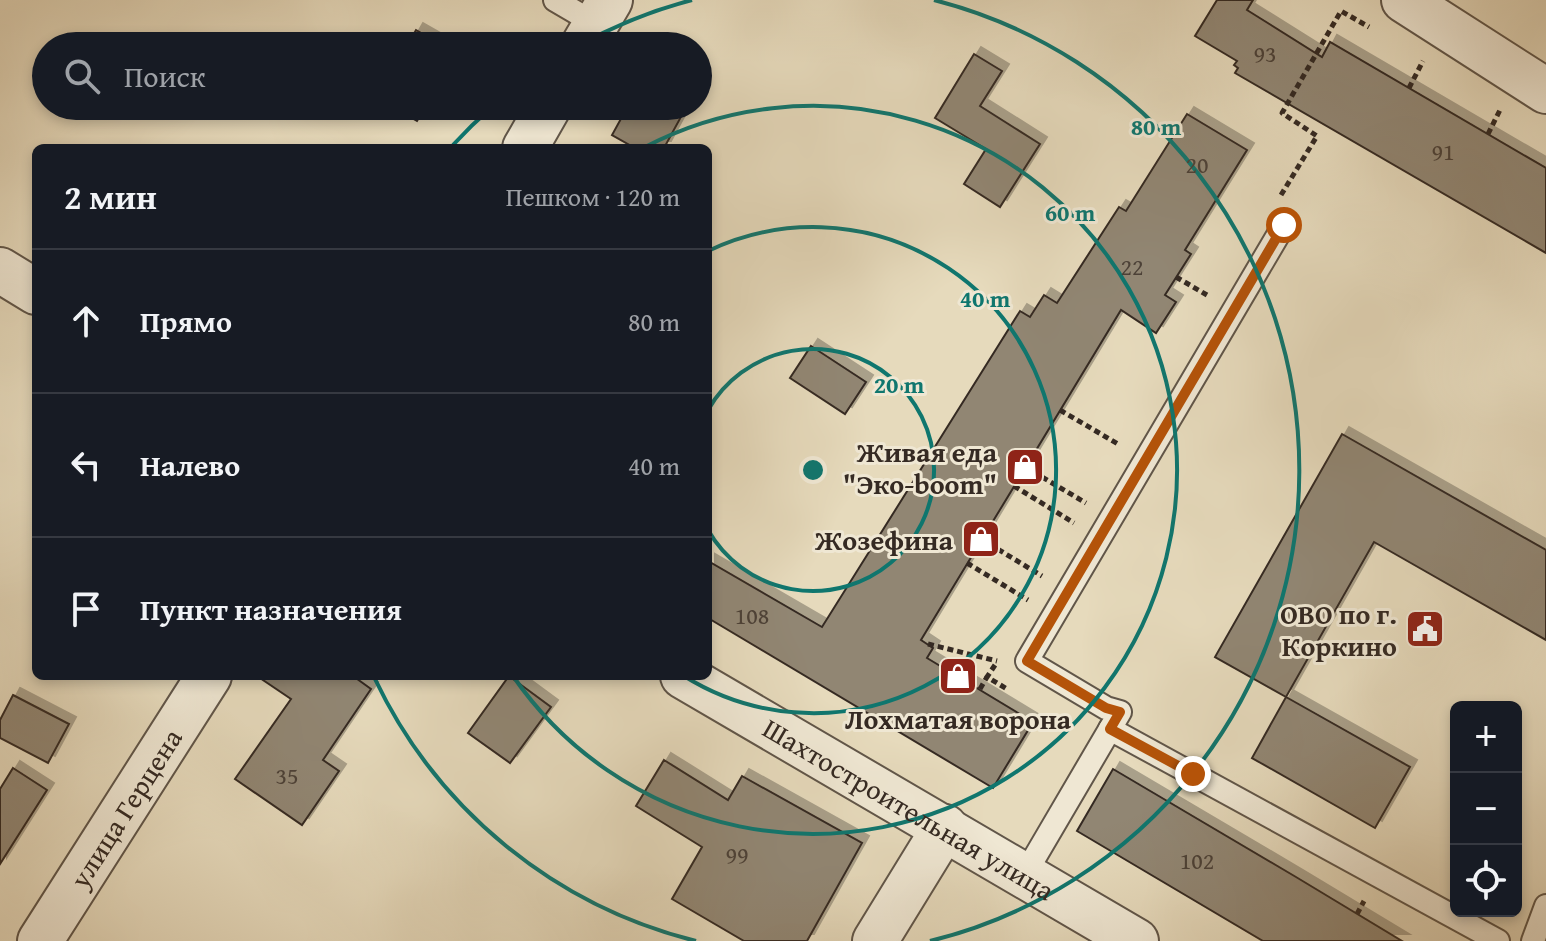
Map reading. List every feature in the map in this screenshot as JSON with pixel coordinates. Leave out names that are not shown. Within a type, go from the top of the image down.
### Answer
[{"type":"street","points":[[1390,16],[1546,91]]},
{"type":"street","points":[[527,144],[541,120]]},
{"type":"street","points":[[0,270],[32,290]]},
{"type":"street","name":"улица Герцена","points":[[40,941],[206,680]]},
{"type":"street","name":"Шахтостроительная улица","points":[[690,680],[1136,941]]},
{"type":"street","points":[[875,941],[945,827]]},
{"type":"lane","points":[[555,0],[597,23]]},
{"type":"lane","points":[[1025,874],[1120,712],[1106,708],[1027,661],[1284,225]]},
{"type":"lane","points":[[1110,729],[1498,941]]},
{"type":"lane","points":[[1533,941],[1546,906]]},
{"type":"path","points":[[1317,136],[1282,113],[1341,11],[1390,16]]},
{"type":"path","points":[[1412,52],[1437,67]]},
{"type":"path","points":[[1409,88],[1424,59]]},
{"type":"path","points":[[1488,134],[1503,104]]},
{"type":"path","points":[[1176,277],[1217,300]]},
{"type":"path","points":[[1060,410],[1126,449]]},
{"type":"path","points":[[1025,467],[1092,506]]},
{"type":"path","points":[[1014,486],[1079,526]]},
{"type":"path","points":[[981,539],[1047,579]]},
{"type":"path","points":[[967,563],[1032,603]]},
{"type":"path","points":[[928,644],[997,661]]},
{"type":"path","points":[[980,689],[987,677]]},
{"type":"building","points":[[1217,0],[1253,0],[1247,10],[1322,57],[1330,42],[1546,168],[1546,253],[1235,73],[1237,61],[1195,36]]},
{"type":"building","points":[[974,54],[1002,71],[980,106],[1040,144],[1000,207],[964,184],[986,149],[935,118]]},
{"type":"building","points":[[1187,114],[1247,150],[1185,250],[1191,254],[1165,295],[1176,302],[1156,333],[1121,310],[921,640],[933,648],[927,658],[1033,722],[993,788],[712,620],[712,563],[822,627],[1020,311],[1030,317],[1044,295],[1057,303],[1119,207],[1126,211]]},
{"type":"building","points":[[620,120],[679,120],[666,144],[628,144],[612,135]]},
{"type":"building","points":[[811,346],[866,382],[845,414],[790,378]]},
{"type":"building","points":[[1342,434],[1546,550],[1546,640],[1374,542],[1286,697],[1215,657]]},
{"type":"building","points":[[263,680],[359,680],[371,689],[323,760],[339,771],[302,825],[235,779],[291,699]]},
{"type":"building","points":[[506,680],[514,680],[551,707],[510,763],[468,733]]},
{"type":"building","points":[[13,695],[69,724],[48,763],[0,738],[0,720]]},
{"type":"building","points":[[1286,697],[1410,767],[1375,828],[1252,758]]},
{"type":"building","points":[[664,760],[728,800],[742,776],[862,843],[807,941],[744,941],[672,899],[702,847],[636,806]]},
{"type":"building","points":[[13,768],[47,790],[0,864],[0,789]]},
{"type":"building","points":[[1113,769],[1402,941],[1263,941],[1077,831]]},
{"type":"place","name":"Живая еда \"Эко-boom\"","points":[[1025,467]]},
{"type":"place","name":"Жозефина","points":[[981,539]]},
{"type":"place","name":"ОВО по г. Коркино","points":[[1425,629]]},
{"type":"place","name":"Лохматая ворона","points":[[958,676]]},
{"type":"route","points":[[1193,774],[1110,729],[1120,712],[1106,708],[1027,661],[1284,225]]}]
